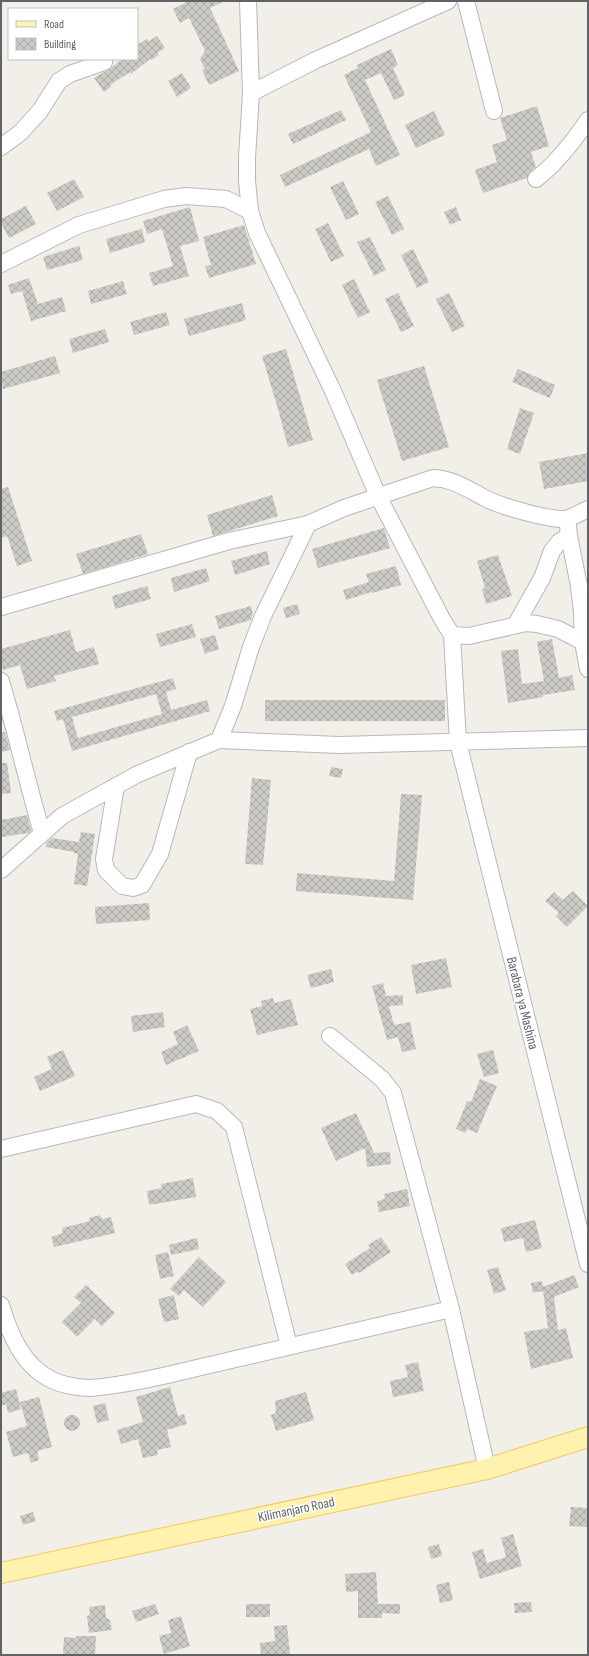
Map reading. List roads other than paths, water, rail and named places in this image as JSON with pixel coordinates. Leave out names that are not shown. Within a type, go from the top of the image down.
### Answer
[{"type":"main road","name":"Kilimanjaro Road","points":[[1,1573],[487,1469],[588,1436]]},
{"type":"street","points":[[248,1],[251,93],[247,158],[250,211],[258,234],[333,391],[378,496],[442,619],[452,635],[469,636],[516,624],[537,624],[558,630],[583,642]]},
{"type":"street","points":[[251,93],[316,60],[448,1]]},
{"type":"street","points":[[466,1],[494,111]]},
{"type":"street","points":[[1,148],[20,133],[40,111],[59,81],[70,74],[104,62]]},
{"type":"street","points":[[536,180],[574,141],[588,120]]},
{"type":"street","points":[[1,264],[79,225],[164,199],[186,196],[226,199],[250,211]]},
{"type":"street","points":[[1,607],[229,542],[308,524],[344,508],[433,478],[444,478],[459,483],[486,499],[508,507],[555,518],[567,519],[588,509]]},
{"type":"street","points":[[567,519],[569,536],[585,612],[583,642],[588,669]]},
{"type":"street","points":[[219,740],[234,706],[251,647],[263,616],[308,524]]},
{"type":"street","points":[[516,624],[542,578],[552,551],[559,542],[569,536]]},
{"type":"street","name":"Barabara ya Mashina","points":[[452,635],[458,742],[588,1264]]},
{"type":"street","points":[[1,681],[27,782],[42,833]]},
{"type":"street","points":[[1,870],[62,816],[136,774],[219,740],[339,744],[588,738]]},
{"type":"street","points":[[116,786],[104,859],[106,870],[122,886],[133,888],[142,885],[160,854],[189,752]]},
{"type":"street","points":[[330,1036],[382,1079],[393,1093],[451,1309],[487,1469]]},
{"type":"street","points":[[1,1149],[196,1104],[217,1111],[234,1126],[289,1346]]},
{"type":"street","points":[[1,1305],[7,1326],[19,1349],[32,1366],[53,1381],[89,1388],[118,1384],[451,1309]]}]
